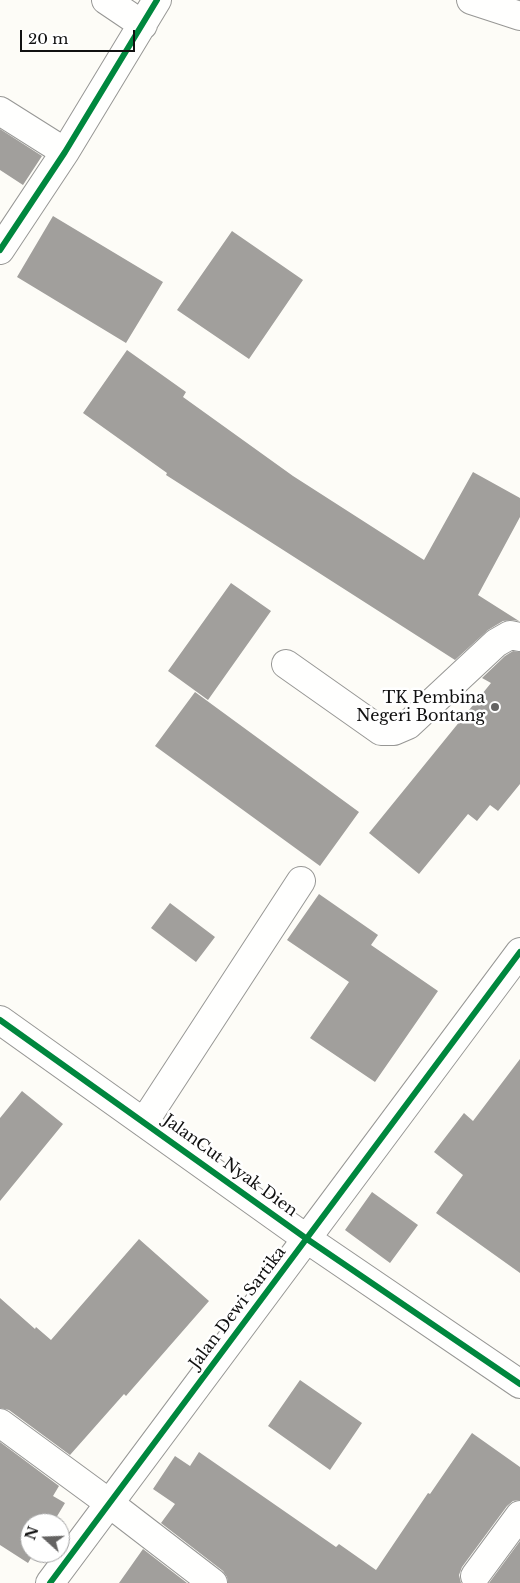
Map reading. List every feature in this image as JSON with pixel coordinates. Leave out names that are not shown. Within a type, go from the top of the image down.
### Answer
[{"type":"street","points":[[106,0],[142,24]]},
{"type":"street","points":[[0,250],[65,152],[157,0]]},
{"type":"street","points":[[471,0],[520,16]]},
{"type":"street","points":[[0,111],[65,152]]},
{"type":"street","points":[[286,664],[381,731],[394,731],[408,725],[496,644],[510,635],[520,637]]},
{"type":"street","points":[[144,1122],[301,881]]},
{"type":"street","name":"Jalan Dewi Sartika","points":[[50,1583],[520,952]]},
{"type":"street","name":"JalanCut Nyak Dien","points":[[0,1020],[307,1238],[520,1384]]},
{"type":"street","points":[[0,1423],[109,1503],[213,1583]]},
{"type":"street","points":[[475,1576],[520,1515]]},
{"type":"building","points":[[0,129],[42,156],[23,185],[0,170]]},
{"type":"building","points":[[53,216],[163,282],[126,343],[17,277]]},
{"type":"building","points":[[232,231],[303,280],[249,359],[177,310]]},
{"type":"building","points":[[127,350],[186,392],[183,397],[293,476],[424,560],[473,472],[520,498],[520,517],[478,595],[519,621],[503,621],[488,630],[455,660],[166,475],[167,473],[83,413]]},
{"type":"building","points":[[231,583],[271,611],[208,700],[168,671]]},
{"type":"building","name":"TK Pembina Negeri Bontang","points":[[513,651],[520,652],[520,784],[498,811],[490,805],[477,821],[468,814],[419,874],[369,833],[491,683],[482,678]]},
{"type":"building","points":[[195,692],[359,812],[320,866],[155,746]]},
{"type":"building","points":[[319,894],[378,935],[371,945],[438,991],[375,1082],[310,1038],[349,982],[287,940]]},
{"type":"building","points":[[170,903],[215,937],[196,962],[151,928]]},
{"type":"building","points":[[520,1059],[520,1273],[436,1213],[463,1175],[434,1152],[464,1113],[473,1121]]},
{"type":"building","points":[[22,1091],[63,1124],[0,1201],[0,1118]]},
{"type":"building","points":[[372,1192],[418,1225],[390,1263],[345,1230]]},
{"type":"building","points":[[139,1239],[209,1301],[126,1396],[124,1394],[70,1455],[9,1410],[0,1408],[0,1298],[35,1329],[36,1327],[51,1340]]},
{"type":"building","points":[[300,1380],[362,1423],[330,1470],[268,1426]]},
{"type":"building","points":[[472,1433],[520,1467],[520,1500],[513,1501],[507,1506],[462,1567],[459,1575],[461,1583],[228,1583],[223,1571],[161,1523],[175,1504],[153,1489],[175,1456],[190,1466],[199,1452],[336,1547],[339,1544],[376,1570],[428,1493],[430,1494]]},
{"type":"building","points":[[0,1442],[59,1486],[53,1496],[65,1503],[59,1513],[20,1513],[20,1558],[0,1545]]},
{"type":"building","points":[[520,1541],[520,1583],[489,1583]]},
{"type":"building","points":[[143,1549],[187,1583],[119,1583]]},
{"type":"cycle path","points":[[0,250],[65,152],[157,0]]},
{"type":"cycle path","points":[[50,1583],[520,952]]},
{"type":"cycle path","points":[[0,1020],[307,1239],[520,1384]]},
{"type":"place","name":"TK Pembina Negeri Bontang","points":[[495,707]]}]
